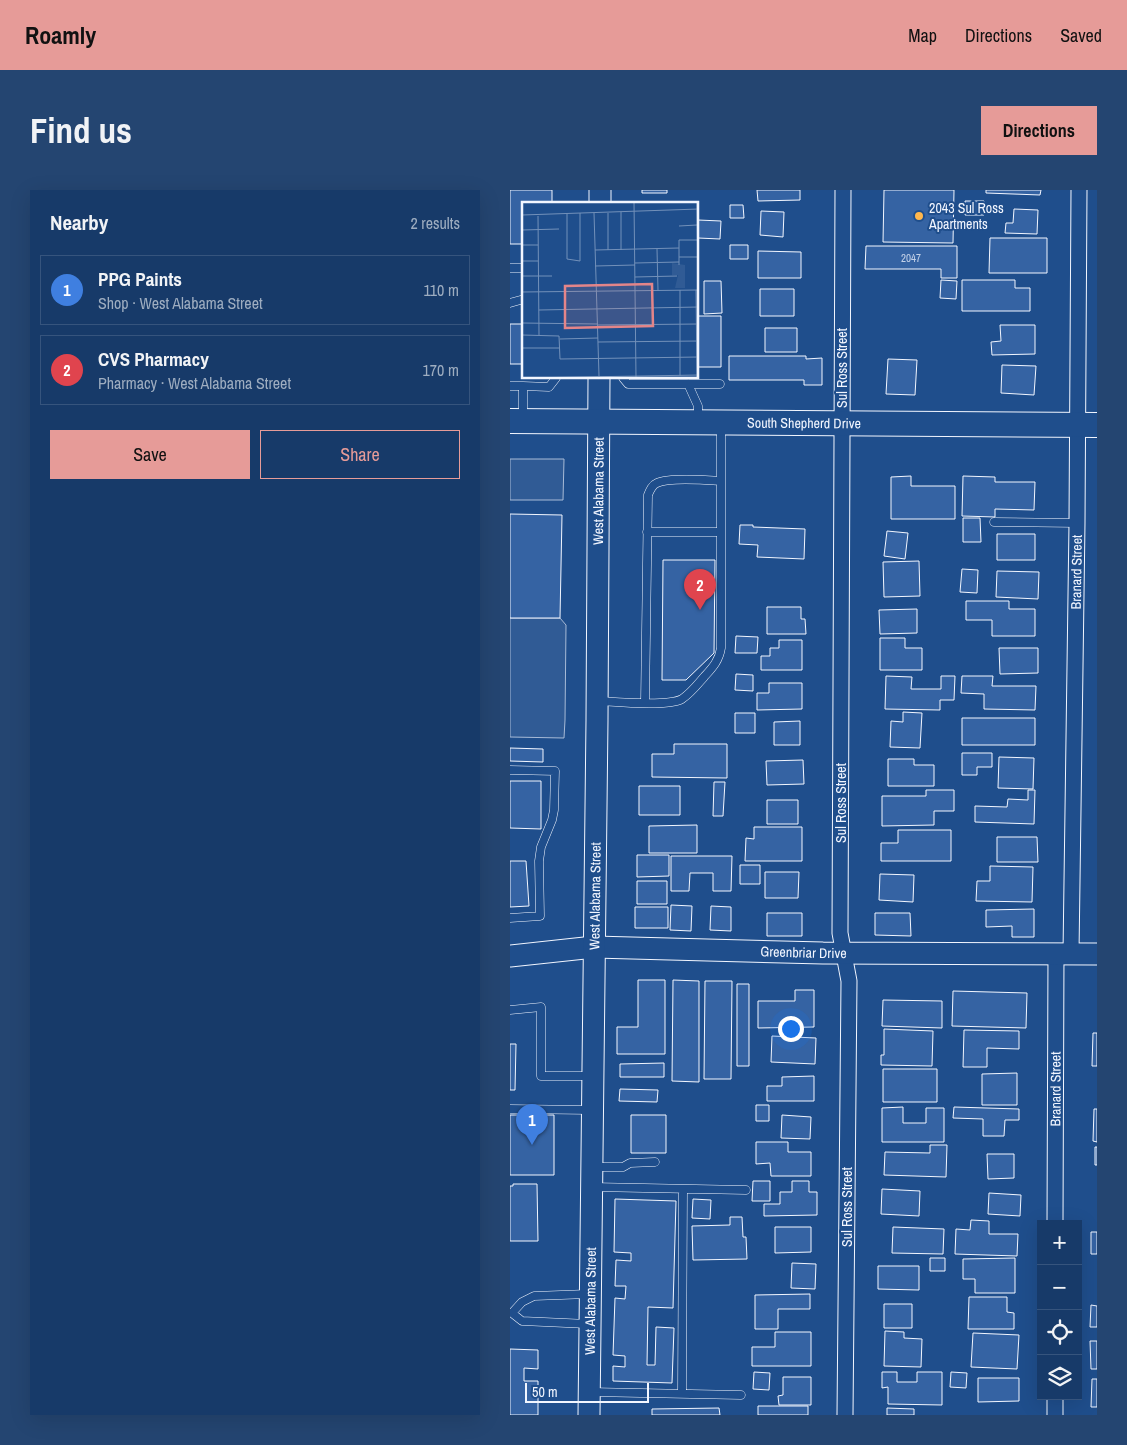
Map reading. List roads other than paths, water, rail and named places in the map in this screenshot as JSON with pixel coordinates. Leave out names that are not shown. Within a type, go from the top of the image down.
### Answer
[{"type":"main road","name":"South Shepherd Drive","points":[[517,421],[1087,425]]},
{"type":"street","name":"Sul Ross Street","points":[[843,190],[840,933],[849,981],[845,1415]]},
{"type":"street","name":"Branard Street","points":[[1055,1220],[1077,523],[1087,425],[1079,190]]},
{"type":"street","name":"West Alabama Street","points":[[588,1415],[599,379]]},
{"type":"street","name":"Greenbriar Drive","points":[[510,956],[594,948],[1097,954]]},
{"type":"street","points":[[1055,1400],[1055,1415]]},
{"type":"lane","points":[[510,303],[522,299]]},
{"type":"lane","points":[[510,386],[549,387],[555,379]]},
{"type":"lane","points":[[624,379],[628,384],[720,384]]},
{"type":"lane","points":[[688,384],[698,406],[697,422]]},
{"type":"lane","points":[[517,421],[523,386]]},
{"type":"lane","points":[[597,701],[667,702],[680,700],[691,692],[719,658],[721,648],[721,423]]},
{"type":"lane","points":[[645,702],[648,495],[651,487],[658,482],[668,480],[721,481]]},
{"type":"lane","points":[[994,522],[1077,523]]},
{"type":"lane","points":[[647,532],[721,532]]},
{"type":"lane","points":[[510,770],[555,771],[554,810],[541,847],[539,861],[540,916],[510,918]]},
{"type":"lane","points":[[510,1010],[542,1007],[541,1076],[592,1076]]},
{"type":"lane","points":[[510,1109],[592,1110]]},
{"type":"lane","points":[[591,1177],[630,1163],[655,1162]]},
{"type":"lane","points":[[591,1177],[684,1189],[746,1190]]},
{"type":"lane","points":[[682,1394],[684,1189]]},
{"type":"lane","points":[[590,1294],[534,1296],[522,1302],[511,1314],[522,1321],[590,1324]]},
{"type":"lane","points":[[589,1392],[741,1395]]},
{"type":"place","name":"2043 Sul Ross Apartments","points":[[919,216]]},
{"type":"place","name":"CVS Pharmacy","points":[[700,610]]},
{"type":"place","name":"PPG Paints","points":[[532,1145]]}]
